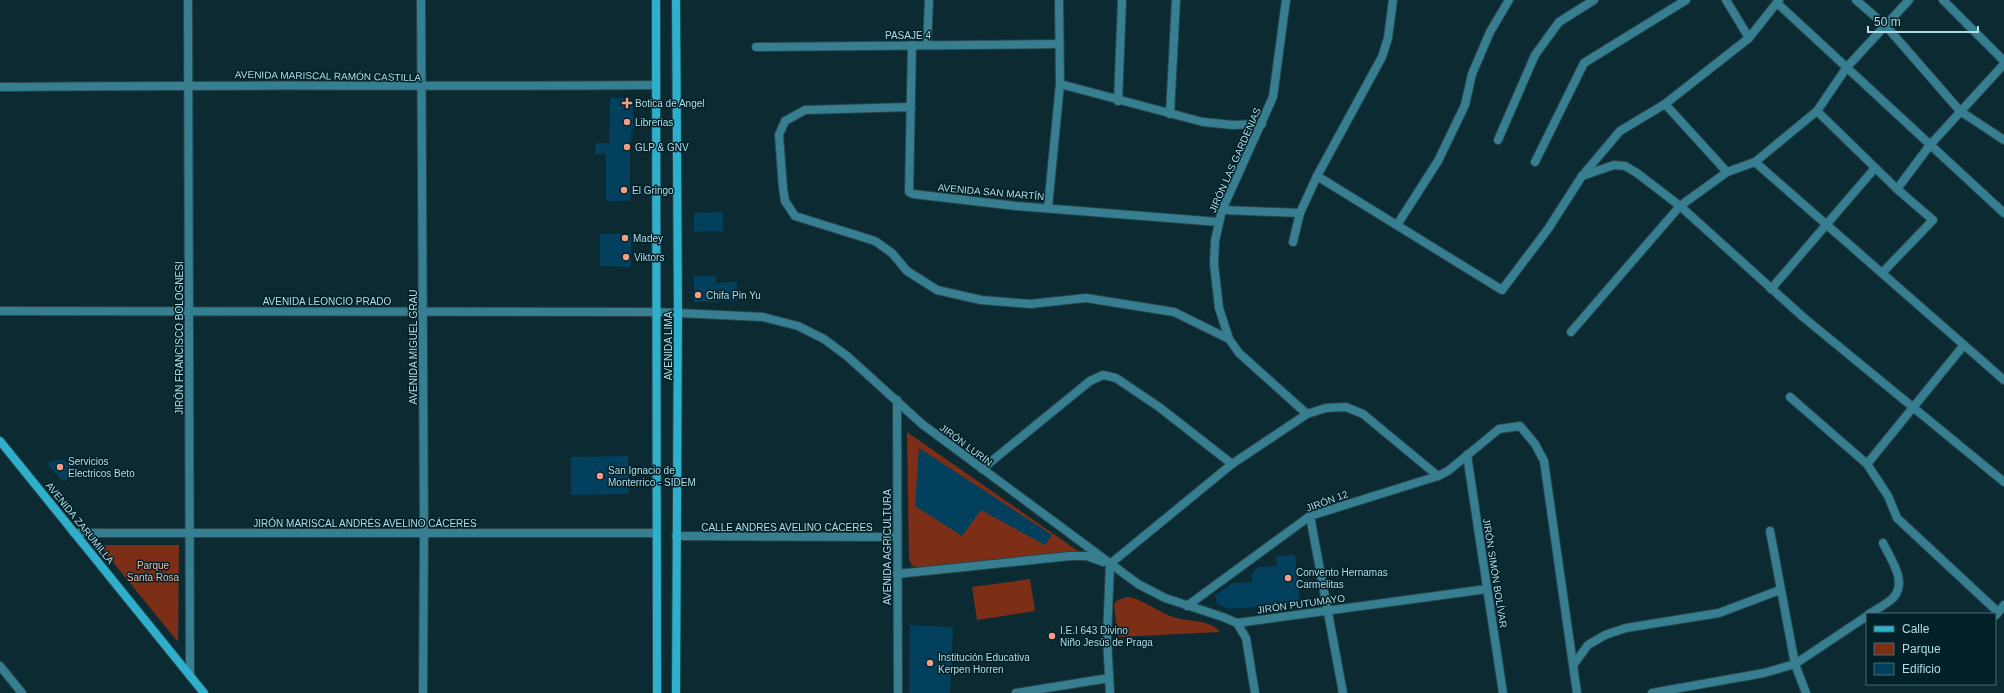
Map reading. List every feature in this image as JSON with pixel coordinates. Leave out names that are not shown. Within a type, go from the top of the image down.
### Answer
[{"type":"main road","name":"AVENIDA LIMA","points":[[656,0],[657,693]]},
{"type":"main road","name":"AVENIDA LIMA","points":[[676,0],[678,312],[676,693]]},
{"type":"main road","name":"AVENIDA ZARUMILLA","points":[[0,441],[204,693]]},
{"type":"street","name":"JIRÓN FRANCISCO BOLOGNESI","points":[[188,0],[190,676]]},
{"type":"street","name":"AVENIDA MIGUEL GRAU","points":[[421,0],[424,533],[422,693]]},
{"type":"street","points":[[927,45],[929,0]]},
{"type":"street","points":[[1048,207],[1060,84],[1059,0]]},
{"type":"street","points":[[1118,101],[1122,0]]},
{"type":"street","points":[[1170,114],[1176,0]]},
{"type":"street","name":"JIRÓN LAS GARDENIAS","points":[[1286,0],[1273,97],[1222,210],[1215,241],[1214,264],[1219,308],[1229,339],[1239,354],[1307,414]]},
{"type":"street","points":[[1293,242],[1300,213],[1317,176],[1382,57],[1388,38],[1393,0]]},
{"type":"street","points":[[1397,225],[1438,161],[1465,105],[1472,74],[1490,32],[1509,0]]},
{"type":"street","points":[[1498,140],[1535,55],[1559,22],[1594,0]]},
{"type":"street","points":[[1535,162],[1584,64],[1686,0]]},
{"type":"street","points":[[1726,0],[1749,38]]},
{"type":"street","points":[[1856,0],[1886,26],[1961,112],[2004,140]]},
{"type":"street","points":[[1571,332],[1680,206],[1727,172],[1755,162],[1817,111],[1847,67],[1909,0]]},
{"type":"street","points":[[1943,0],[2004,61]]},
{"type":"street","points":[[1317,176],[1502,290],[1548,229],[1582,176],[1620,131],[1665,104],[1749,38],[1778,1],[2004,213]]},
{"type":"street","name":"PASAJE 4","points":[[756,47],[1059,44]]},
{"type":"street","name":"AVENIDA SAN MARTÍN","points":[[912,45],[908,192],[913,194],[960,200],[1219,222]]},
{"type":"street","points":[[1897,189],[1930,144],[2004,64]]},
{"type":"street","name":"AVENIDA MARISCAL RAMÓN CASTILLA","points":[[0,87],[188,84],[422,87],[655,85]]},
{"type":"street","points":[[1060,84],[1118,101],[1211,123],[1232,125],[1262,124]]},
{"type":"street","points":[[1665,104],[1727,172]]},
{"type":"street","points":[[911,107],[805,110],[785,121],[779,134],[783,188],[786,201],[795,216],[875,241],[892,253],[908,271],[937,290],[988,300],[1030,304],[1086,298],[1174,312],[1229,339]]},
{"type":"street","points":[[1817,111],[1874,168],[1933,220],[1882,273]]},
{"type":"street","points":[[1755,162],[2004,380]]},
{"type":"street","points":[[1582,176],[1614,165],[1626,166],[1680,206],[1771,288],[1913,409],[2004,482]]},
{"type":"street","points":[[1771,288],[1874,168]]},
{"type":"street","points":[[1222,210],[1300,213]]},
{"type":"street","name":"AVENIDA LEONCIO PRADO","points":[[0,311],[678,312]]},
{"type":"street","name":"JIRÓN LURÍN","points":[[678,312],[763,317],[798,326],[824,339],[847,356],[922,424],[1138,584],[1165,598],[1237,623]]},
{"type":"street","points":[[1867,464],[1964,345]]},
{"type":"street","points":[[982,469],[1090,381],[1103,376],[1116,378],[1141,394],[1232,464]]},
{"type":"street","points":[[1790,397],[1867,464],[1888,496],[1897,518],[1996,613]]},
{"type":"street","name":"AVENIDA AGRICULTURA","points":[[896,400],[898,693]]},
{"type":"street","points":[[1110,693],[1107,638],[1110,564],[1232,464],[1307,414],[1326,408],[1346,408],[1363,414],[1438,476]]},
{"type":"street","name":"JIRÓN 12","points":[[1188,606],[1310,516],[1438,476],[1448,471],[1499,429],[1520,426],[1536,444],[1544,461],[1574,664]]},
{"type":"street","name":"JIRÓN SIMÓN BOLÍVAR","points":[[1467,455],[1503,693]]},
{"type":"street","points":[[1310,516],[1343,693]]},
{"type":"street","points":[[1770,532],[1795,664],[1806,693]]},
{"type":"street","name":"JIRÓN MARISCAL ANDRÉS AVELINO CÁCERES","points":[[74,533],[656,533]]},
{"type":"street","name":"CALLE ANDRES AVELINO CÁCERES","points":[[676,536],[897,537]]},
{"type":"street","points":[[1871,613],[1893,598],[1900,588],[1900,579],[1883,543]]},
{"type":"street","points":[[897,574],[1070,556],[1087,556],[1110,564]]},
{"type":"street","name":"JIRÓN PUTUMAYO","points":[[1237,623],[1487,589]]},
{"type":"street","points":[[1577,693],[1574,664],[1588,645],[1605,635],[1626,628],[1719,613],[1780,590]]},
{"type":"street","points":[[1997,614],[2004,605]]},
{"type":"street","points":[[1652,693],[1764,673],[1795,664],[1866,616]]},
{"type":"street","points":[[1237,623],[1246,638],[1255,693]]},
{"type":"street","points":[[0,666],[22,693]]},
{"type":"street","points":[[1016,693],[1108,678]]},
{"type":"green space","points":[[907,432],[1078,551],[918,567],[912,566],[909,559]]},
{"type":"green space","name":"Parque Santa Rosa","points":[[99,545],[179,545],[178,642]]},
{"type":"green space","points":[[1030,579],[1035,611],[977,620],[972,587]]},
{"type":"green space","points":[[1127,597],[1137,599],[1167,615],[1210,625],[1220,632],[1118,637],[1114,605],[1116,601]]},
{"type":"building","points":[[610,98],[628,98],[633,103],[633,133],[631,133],[630,154],[630,201],[606,201],[606,154],[595,154],[596,143],[609,143]]},
{"type":"building","points":[[723,212],[723,231],[694,232],[694,213]]},
{"type":"building","points":[[600,234],[631,234],[631,267],[600,266]]},
{"type":"building","points":[[694,276],[716,276],[716,283],[737,282],[737,301],[694,302]]},
{"type":"building","points":[[919,448],[1052,535],[1045,545],[981,510],[962,536],[915,506]]},
{"type":"building","name":"San Ignacio de Monterrico - SIDEM","points":[[628,456],[629,494],[571,495],[571,457]]},
{"type":"building","name":"Servicios Electricos Beto","points":[[63,459],[75,471],[64,482],[46,463]]},
{"type":"building","name":"Convento Hernamas Carmelitas","points":[[1295,555],[1300,603],[1230,609],[1217,604],[1215,595],[1233,583],[1252,582],[1252,573],[1258,567],[1277,566],[1276,556]]},
{"type":"building","name":"Institución Educativa Kerpen Horren","points":[[910,625],[953,627],[950,693],[909,693]]},
{"type":"place","name":"Botica de Angel","points":[[627,103]]},
{"type":"place","name":"Librerias","points":[[627,122]]},
{"type":"place","name":"GLP & GNV","points":[[627,147]]},
{"type":"place","name":"El Gringo","points":[[624,190]]},
{"type":"place","name":"Madey","points":[[625,238]]},
{"type":"place","name":"Viktors","points":[[626,257]]},
{"type":"place","name":"Chifa Pin Yu","points":[[698,295]]},
{"type":"place","name":"Servicios Electricos Beto","points":[[60,467]]},
{"type":"place","name":"San Ignacio de Monterrico - SIDEM","points":[[600,476]]},
{"type":"place","name":"Convento Hernamas Carmelitas","points":[[1288,578]]},
{"type":"place","name":"I.E.I 643 Divino Niño Jesús de Praga","points":[[1052,636]]},
{"type":"place","name":"Institución Educativa Kerpen Horren","points":[[930,663]]}]
